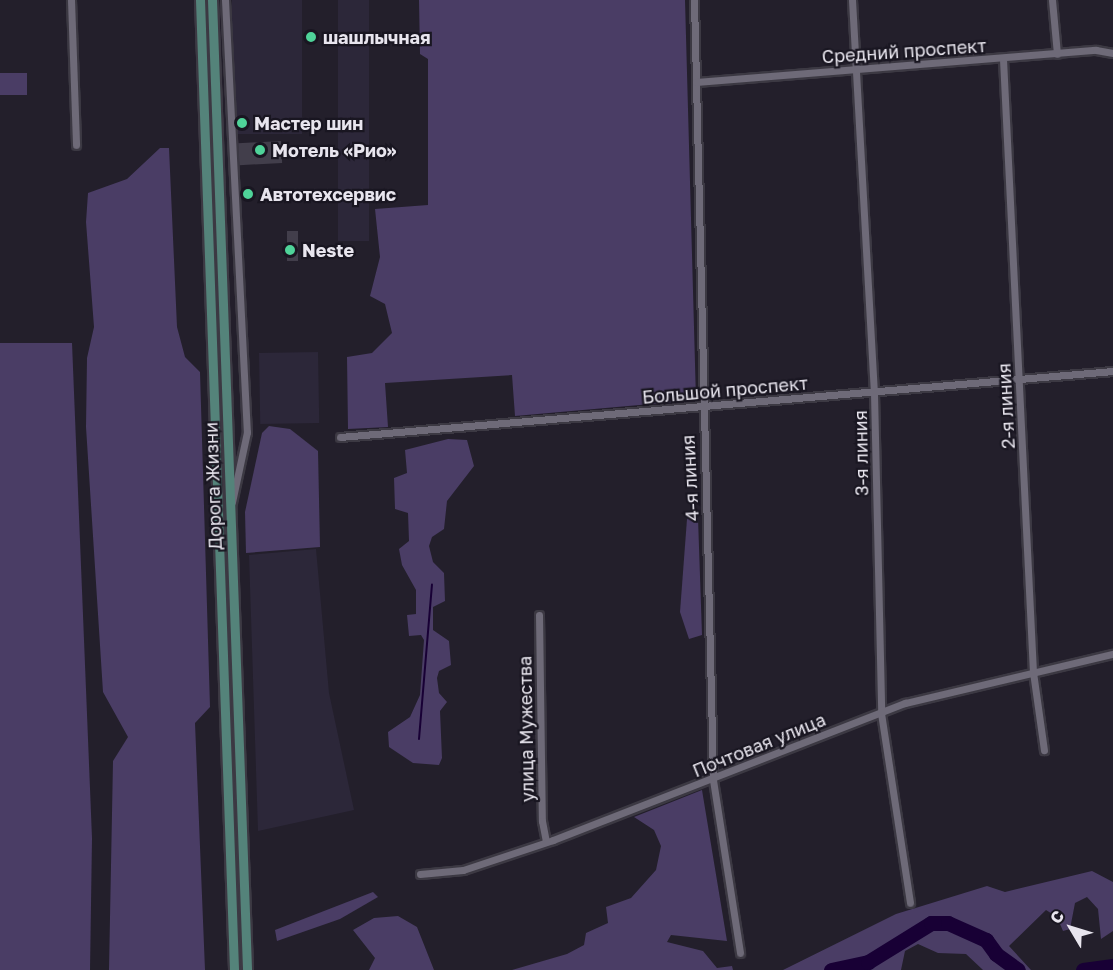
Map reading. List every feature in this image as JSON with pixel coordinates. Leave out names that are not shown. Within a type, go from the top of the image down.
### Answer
[{"type":"main road","name":"Дорога Жизни","points":[[200,0],[234,970]]},
{"type":"main road","name":"Дорога Жизни","points":[[212,0],[247,970]]},
{"type":"street","points":[[71,0],[76,145]]},
{"type":"street","points":[[225,0],[247,432],[230,510]]},
{"type":"street","name":"4-я линия","points":[[694,0],[701,407],[713,780],[740,953]]},
{"type":"street","name":"3-я линия","points":[[852,0],[858,70],[874,393],[881,713],[910,903]]},
{"type":"street","points":[[1052,0],[1057,54]]},
{"type":"street","name":"Средний проспект","points":[[696,82],[1057,54],[1113,53]]},
{"type":"street","name":"2-я линия","points":[[1003,59],[1033,672],[1044,750]]},
{"type":"street","name":"Большой проспект","points":[[340,437],[1113,371]]},
{"type":"street","name":"улица Мужества","points":[[539,615],[542,821],[546,842]]},
{"type":"street","name":"Почтовая улица","points":[[420,874],[463,870],[546,842],[713,780],[881,713],[1033,672],[1113,654]]},
{"type":"shaded area","points":[[232,0],[302,0],[302,134],[232,134]]},
{"type":"shaded area","points":[[338,0],[369,0],[369,241],[338,241]]},
{"type":"shaded area","points":[[419,0],[685,0],[696,400],[515,416],[512,375],[385,383],[388,427],[348,429],[347,357],[372,353],[392,333],[385,304],[370,296],[380,257],[375,209],[428,205],[428,59],[420,54]]},
{"type":"shaded area","points":[[0,73],[27,73],[27,95],[0,95]]},
{"type":"shaded area","points":[[160,148],[169,148],[177,327],[185,357],[200,372],[210,707],[195,723],[205,970],[109,970],[113,761],[128,737],[103,692],[86,427],[87,358],[94,327],[86,222],[88,193],[127,179]]},
{"type":"shaded area","points":[[0,343],[72,343],[92,838],[90,970],[0,970]]},
{"type":"shaded area","points":[[318,352],[319,423],[260,424],[259,353]]},
{"type":"shaded area","points":[[269,426],[290,429],[318,451],[320,547],[246,553],[245,512],[262,433]]},
{"type":"shaded area","points":[[448,439],[467,440],[474,466],[447,501],[444,529],[432,537],[429,546],[433,562],[444,573],[445,601],[433,607],[433,630],[449,641],[451,665],[439,671],[437,678],[439,693],[447,702],[440,711],[442,758],[439,765],[413,763],[389,747],[388,732],[410,717],[420,695],[424,640],[421,635],[409,636],[407,615],[416,614],[416,590],[402,565],[399,549],[409,541],[408,513],[395,509],[394,478],[407,473],[405,450]]},
{"type":"shaded area","points":[[691,516],[698,518],[702,635],[689,639],[680,612],[687,519]]},
{"type":"shaded area","points":[[316,549],[329,693],[354,810],[258,831],[249,555]]},
{"type":"shaded area","points":[[702,790],[727,941],[671,935],[667,942],[703,951],[717,968],[732,966],[733,970],[512,970],[567,954],[584,945],[586,933],[608,923],[606,907],[631,898],[656,870],[661,846],[654,830],[634,817]]},
{"type":"shaded area","points":[[1092,871],[1113,882],[1113,931],[1101,939],[1098,909],[1087,897],[1075,903],[1070,929],[1063,931],[1057,917],[1046,910],[1009,946],[1031,970],[983,970],[966,954],[938,953],[918,944],[905,951],[901,970],[783,970],[896,914],[987,886],[1005,892]]},
{"type":"shaded area","points":[[373,892],[378,897],[340,919],[277,941],[275,930]]},
{"type":"shaded area","points":[[398,916],[417,927],[434,970],[369,970],[375,958],[353,930],[374,918]]},
{"type":"building","name":"Мотель «Рио»","points":[[281,141],[282,163],[239,165],[238,143]]},
{"type":"building","name":"Neste","points":[[287,231],[298,231],[298,261],[287,261]]},
{"type":"waterway","points":[[419,739],[432,585]]},
{"type":"waterway","points":[[831,970],[868,962],[931,923],[948,923],[986,940],[996,954],[1018,970]]},
{"type":"waterway","points":[[1083,970],[1113,966]]},
{"type":"place","name":"шашлычная","points":[[311,37]]},
{"type":"place","name":"Мастер шин","points":[[242,123]]},
{"type":"place","name":"Мотель «Рио»","points":[[260,150]]},
{"type":"place","name":"Автотехсервис","points":[[248,194]]},
{"type":"place","name":"Neste","points":[[290,250]]}]
